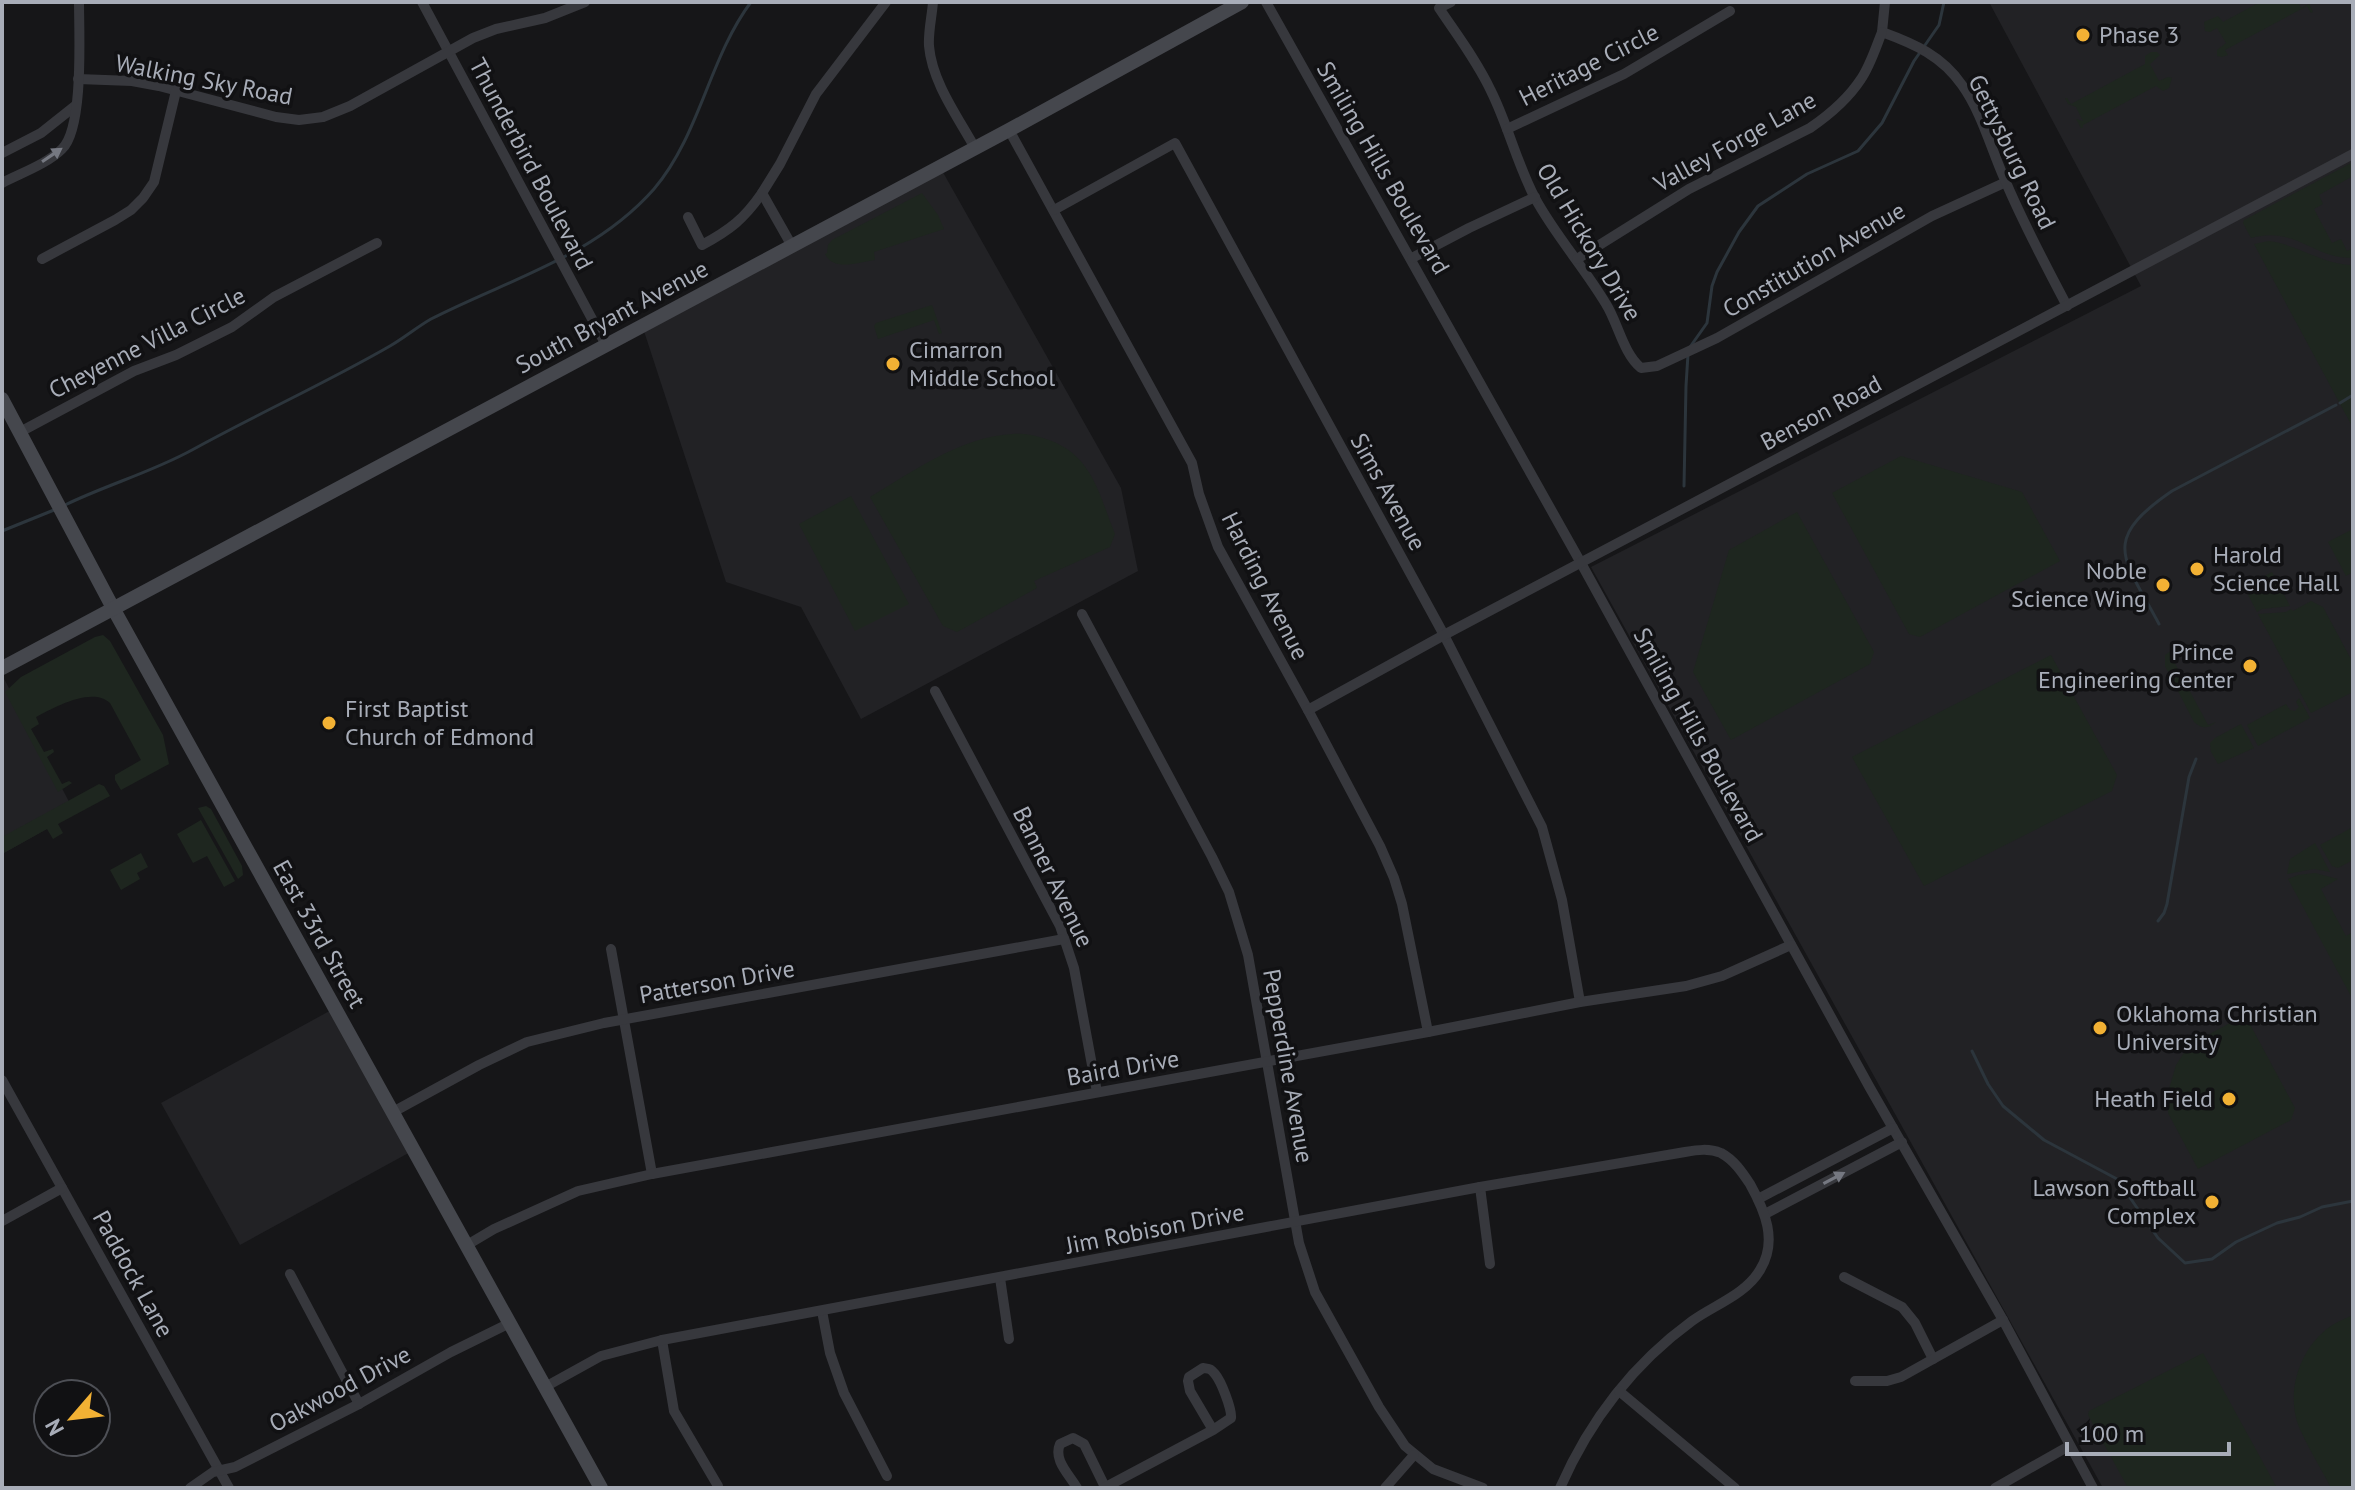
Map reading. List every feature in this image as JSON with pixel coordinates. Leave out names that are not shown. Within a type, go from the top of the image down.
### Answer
[{"type":"street","points":[[2,183],[61,150],[72,133],[78,79],[79,2]]},
{"type":"street","name":"Thunderbird Boulevard","points":[[422,2],[606,345]]},
{"type":"street","name":"Walking Sky Road","points":[[78,79],[132,81],[276,117],[299,120],[323,117],[350,106],[473,38],[496,29],[545,18],[585,2]]},
{"type":"street","points":[[688,217],[702,245],[740,221],[780,164],[816,94],[886,2]]},
{"type":"street","points":[[933,2],[929,44],[932,63],[975,148]]},
{"type":"street","name":"South Bryant Avenue","points":[[2,668],[1009,130],[1242,2]]},
{"type":"street","name":"Smiling Hills Boulevard","points":[[1266,2],[1412,258],[1791,945],[2003,1320],[2093,1488]]},
{"type":"street","name":"Old Hickory Drive","points":[[1451,2],[1439,8],[1491,91],[1535,197],[1609,308],[1633,359],[1641,368]]},
{"type":"street","points":[[1882,32],[1885,2]]},
{"type":"street","name":"Heritage Circle","points":[[1507,129],[1624,74],[1730,11]]},
{"type":"street","name":"Gettysburg Road","points":[[1882,32],[1916,44],[1947,68],[1962,85],[2032,240],[2067,306]]},
{"type":"street","name":"Valley Forge Lane","points":[[1577,259],[1689,189],[1825,118],[1862,79],[1882,32]]},
{"type":"street","points":[[42,259],[115,220],[143,198],[154,182],[176,91]]},
{"type":"street","points":[[2,153],[41,133],[75,106]]},
{"type":"street","name":"Harding Avenue","points":[[1009,130],[1192,463],[1199,494],[1218,547],[1380,846],[1402,904],[1428,1032]]},
{"type":"street","name":"Sims Avenue","points":[[1054,210],[1175,143],[1444,635],[1542,827],[1562,900],[1580,1002]]},
{"type":"street","name":"Benson Road","points":[[1308,710],[2353,154]]},
{"type":"street","name":"Constitution Avenue","points":[[1641,368],[1657,366],[1717,338],[1932,216],[2006,182]]},
{"type":"street","points":[[762,193],[792,246]]},
{"type":"street","points":[[1412,258],[1535,197]]},
{"type":"street","name":"Cheyenne Villa Circle","points":[[20,432],[134,371],[176,355],[232,327],[286,290],[377,243]]},
{"type":"street","name":"East 33rd Street","points":[[2,399],[113,608],[601,1488]]},
{"type":"street","name":"Pepperdine Avenue","points":[[1082,614],[1229,892],[1248,955],[1299,1243],[1315,1292],[1396,1435],[1414,1455],[1446,1475],[1483,1488]]},
{"type":"street","name":"Banner Avenue","points":[[935,691],[1054,914],[1074,968],[1097,1092]]},
{"type":"street","name":"Patterson Drive","points":[[393,1112],[527,1042],[624,1020],[1064,939]]},
{"type":"street","name":"Baird Drive","points":[[467,1245],[494,1229],[578,1191],[652,1174],[1580,1002],[1686,986],[1722,976],[1791,945]]},
{"type":"street","points":[[611,949],[652,1174]]},
{"type":"street","name":"Paddock Lane","points":[[2,1080],[229,1488]]},
{"type":"street","points":[[1758,1199],[1893,1128]]},
{"type":"street","points":[[1560,1488],[1588,1433],[1648,1358],[1692,1321],[1744,1288],[1759,1273],[1769,1249],[1765,1214],[1902,1142]]},
{"type":"street","name":"Jim Robison Drive","points":[[545,1387],[601,1356],[662,1340],[1480,1187],[1701,1150],[1719,1153],[1734,1162],[1765,1214]]},
{"type":"street","points":[[1480,1187],[1490,1264]]},
{"type":"street","points":[[2,1221],[62,1188]]},
{"type":"street","points":[[290,1274],[359,1404]]},
{"type":"street","points":[[1844,1277],[1902,1307],[1915,1323],[1933,1359]]},
{"type":"street","points":[[1000,1278],[1009,1339]]},
{"type":"street","points":[[822,1311],[830,1353],[844,1393],[887,1476]]},
{"type":"street","points":[[1855,1381],[1894,1380],[2003,1320]]},
{"type":"street","name":"Oakwood Drive","points":[[190,1488],[213,1472],[235,1467],[510,1323]]},
{"type":"street","points":[[662,1340],[674,1411],[718,1486]]},
{"type":"street","points":[[1077,1488],[1057,1452],[1060,1444],[1073,1438],[1084,1444],[1104,1488],[1213,1430],[1231,1418],[1232,1412],[1217,1376],[1203,1368],[1189,1377],[1188,1386],[1213,1430]]},
{"type":"street","points":[[1619,1391],[1735,1488]]},
{"type":"street","points":[[1995,1488],[2069,1446]]},
{"type":"street","points":[[1385,1488],[1414,1455]]},
{"type":"shaded area","name":"Oklahoma Christian University","points":[[1989,2],[2353,2],[2353,1488],[2103,1488],[1591,567],[2141,286]]},
{"type":"shaded area","points":[[2260,2],[2298,2],[2301,8],[2309,4],[2313,12],[2307,6],[2225,50],[2228,55],[2217,56],[2217,50],[2226,43],[2217,28],[2205,31],[2204,22],[2218,16],[2223,22]]},
{"type":"shaded area","points":[[2151,52],[2160,55],[2150,64],[2159,81],[2172,78],[2169,88],[2163,91],[2156,86],[2081,128],[2076,119],[2083,121],[2076,107],[2068,104],[2065,98],[2071,104],[2145,64],[2145,56]]},
{"type":"shaded area","points":[[2353,162],[2353,176],[2319,195],[2323,204],[2314,209],[2332,243],[2341,239],[2347,251],[2353,248],[2353,258],[2338,257],[2280,236],[2251,238],[2244,220]]},
{"type":"shaded area","points":[[940,167],[1121,488],[1138,571],[861,719],[801,607],[726,582],[642,325]]},
{"type":"shaded area","points":[[922,193],[944,229],[874,252],[875,260],[840,264],[829,260],[825,254],[832,240]]},
{"type":"shaded area","points":[[2269,241],[2331,262],[2353,265],[2353,428],[2254,244]]},
{"type":"shaded area","points":[[932,305],[942,333],[939,334],[934,320],[878,339],[876,323]]},
{"type":"shaded area","points":[[1012,434],[1049,440],[1076,456],[1099,491],[1115,534],[1110,547],[1034,581],[1037,588],[957,632],[943,626],[870,497],[956,448],[974,441]]},
{"type":"shaded area","points":[[1901,456],[2022,492],[2060,561],[1920,637],[1909,634],[1832,493]]},
{"type":"shaded area","points":[[851,496],[909,604],[855,631],[799,524]]},
{"type":"shaded area","points":[[1797,512],[1874,652],[1870,664],[1731,740],[1693,672],[1729,550]]},
{"type":"shaded area","points":[[2353,529],[2353,572],[2346,576],[2328,542]]},
{"type":"shaded area","points":[[2272,572],[2290,606],[2257,612],[2244,587]]},
{"type":"shaded area","points":[[2311,601],[2323,607],[2353,663],[2353,692],[2311,713],[2258,614],[2293,611]]},
{"type":"shaded area","points":[[103,635],[110,641],[163,735],[169,764],[121,790],[115,775],[141,760],[110,703],[102,698],[83,698],[36,717],[39,724],[31,729],[44,752],[53,749],[54,752],[47,757],[62,784],[72,783],[58,792],[5,692],[21,677]]},
{"type":"shaded area","points":[[2175,648],[2177,650],[2170,654],[2208,725],[2216,722],[2210,726],[2202,727],[2194,722],[2165,666],[2165,655]]},
{"type":"shaded area","points":[[2051,655],[2117,775],[2112,791],[1924,886],[1852,757]]},
{"type":"shaded area","points":[[2,675],[75,813],[2,854]]},
{"type":"shaded area","points":[[2299,698],[2310,718],[2258,746],[2247,725],[2286,704],[2295,711],[2299,707],[2296,702]]},
{"type":"shaded area","points":[[2241,724],[2254,748],[2218,764],[2210,743]]},
{"type":"shaded area","points":[[99,784],[110,796],[58,824],[63,833],[53,839],[47,829],[2,854],[2,837]]},
{"type":"shaded area","points":[[206,806],[211,809],[242,866],[243,875],[238,879],[198,808]]},
{"type":"shaded area","points":[[201,820],[235,881],[224,887],[207,856],[193,863],[177,834]]},
{"type":"shaded area","points":[[2353,827],[2353,860],[2338,868],[2332,866],[2320,845]]},
{"type":"shaded area","points":[[2315,843],[2330,872],[2314,869],[2287,874],[2290,859]]},
{"type":"shaded area","points":[[141,853],[148,867],[137,873],[140,879],[121,890],[110,870]]},
{"type":"shaded area","points":[[2315,873],[2338,879],[2321,889],[2346,936],[2353,932],[2353,1000],[2288,879]]},
{"type":"shaded area","points":[[335,1008],[414,1150],[240,1245],[161,1103]]},
{"type":"shaded area","name":"Heath Field","points":[[2245,1015],[2295,1108],[2291,1120],[2198,1169],[2168,1113],[2169,1089],[2176,1065],[2189,1045]]},
{"type":"shaded area","points":[[2353,1315],[2353,1488],[2331,1488],[2299,1427],[2295,1413],[2295,1385],[2304,1358],[2320,1335]]},
{"type":"shaded area","points":[[2203,1353],[2277,1488],[2128,1488],[2088,1415],[2089,1411]]},
{"type":"waterway","points":[[65,505],[177,458],[366,360],[431,319],[549,264],[605,232],[654,189],[670,168],[694,121],[725,47],[751,2]]},
{"type":"waterway","points":[[1690,347],[1707,323],[1717,272],[1739,232],[1758,206],[1807,174],[1858,151],[1882,123],[1914,61],[1939,25],[1944,2]]},
{"type":"waterway","points":[[1684,486],[1688,354]]},
{"type":"waterway","points":[[2340,403],[2353,395]]},
{"type":"waterway","points":[[2159,624],[2128,566],[2125,552],[2134,524],[2172,491],[2336,405]]},
{"type":"waterway","points":[[2,531],[54,510]]},
{"type":"waterway","points":[[2158,921],[2167,904],[2189,777],[2196,759]]},
{"type":"waterway","points":[[1972,1051],[2003,1106],[2044,1140],[2117,1179],[2158,1238],[2185,1263],[2212,1259],[2236,1242],[2277,1223],[2322,1207],[2353,1201]]},
{"type":"place","name":"Phase 3","points":[[2083,35]]},
{"type":"place","name":"Cimarron Middle School","points":[[893,364]]},
{"type":"place","name":"Harold Science Hall","points":[[2197,569]]},
{"type":"place","name":"Noble Science Wing","points":[[2163,585]]},
{"type":"place","name":"Prince Engineering Center","points":[[2250,666]]},
{"type":"place","name":"First Baptist Church of Edmond","points":[[329,723]]},
{"type":"place","name":"Oklahoma Christian University","points":[[2100,1028]]},
{"type":"place","name":"Heath Field","points":[[2229,1099]]},
{"type":"place","name":"Lawson Softball Complex","points":[[2212,1202]]}]
